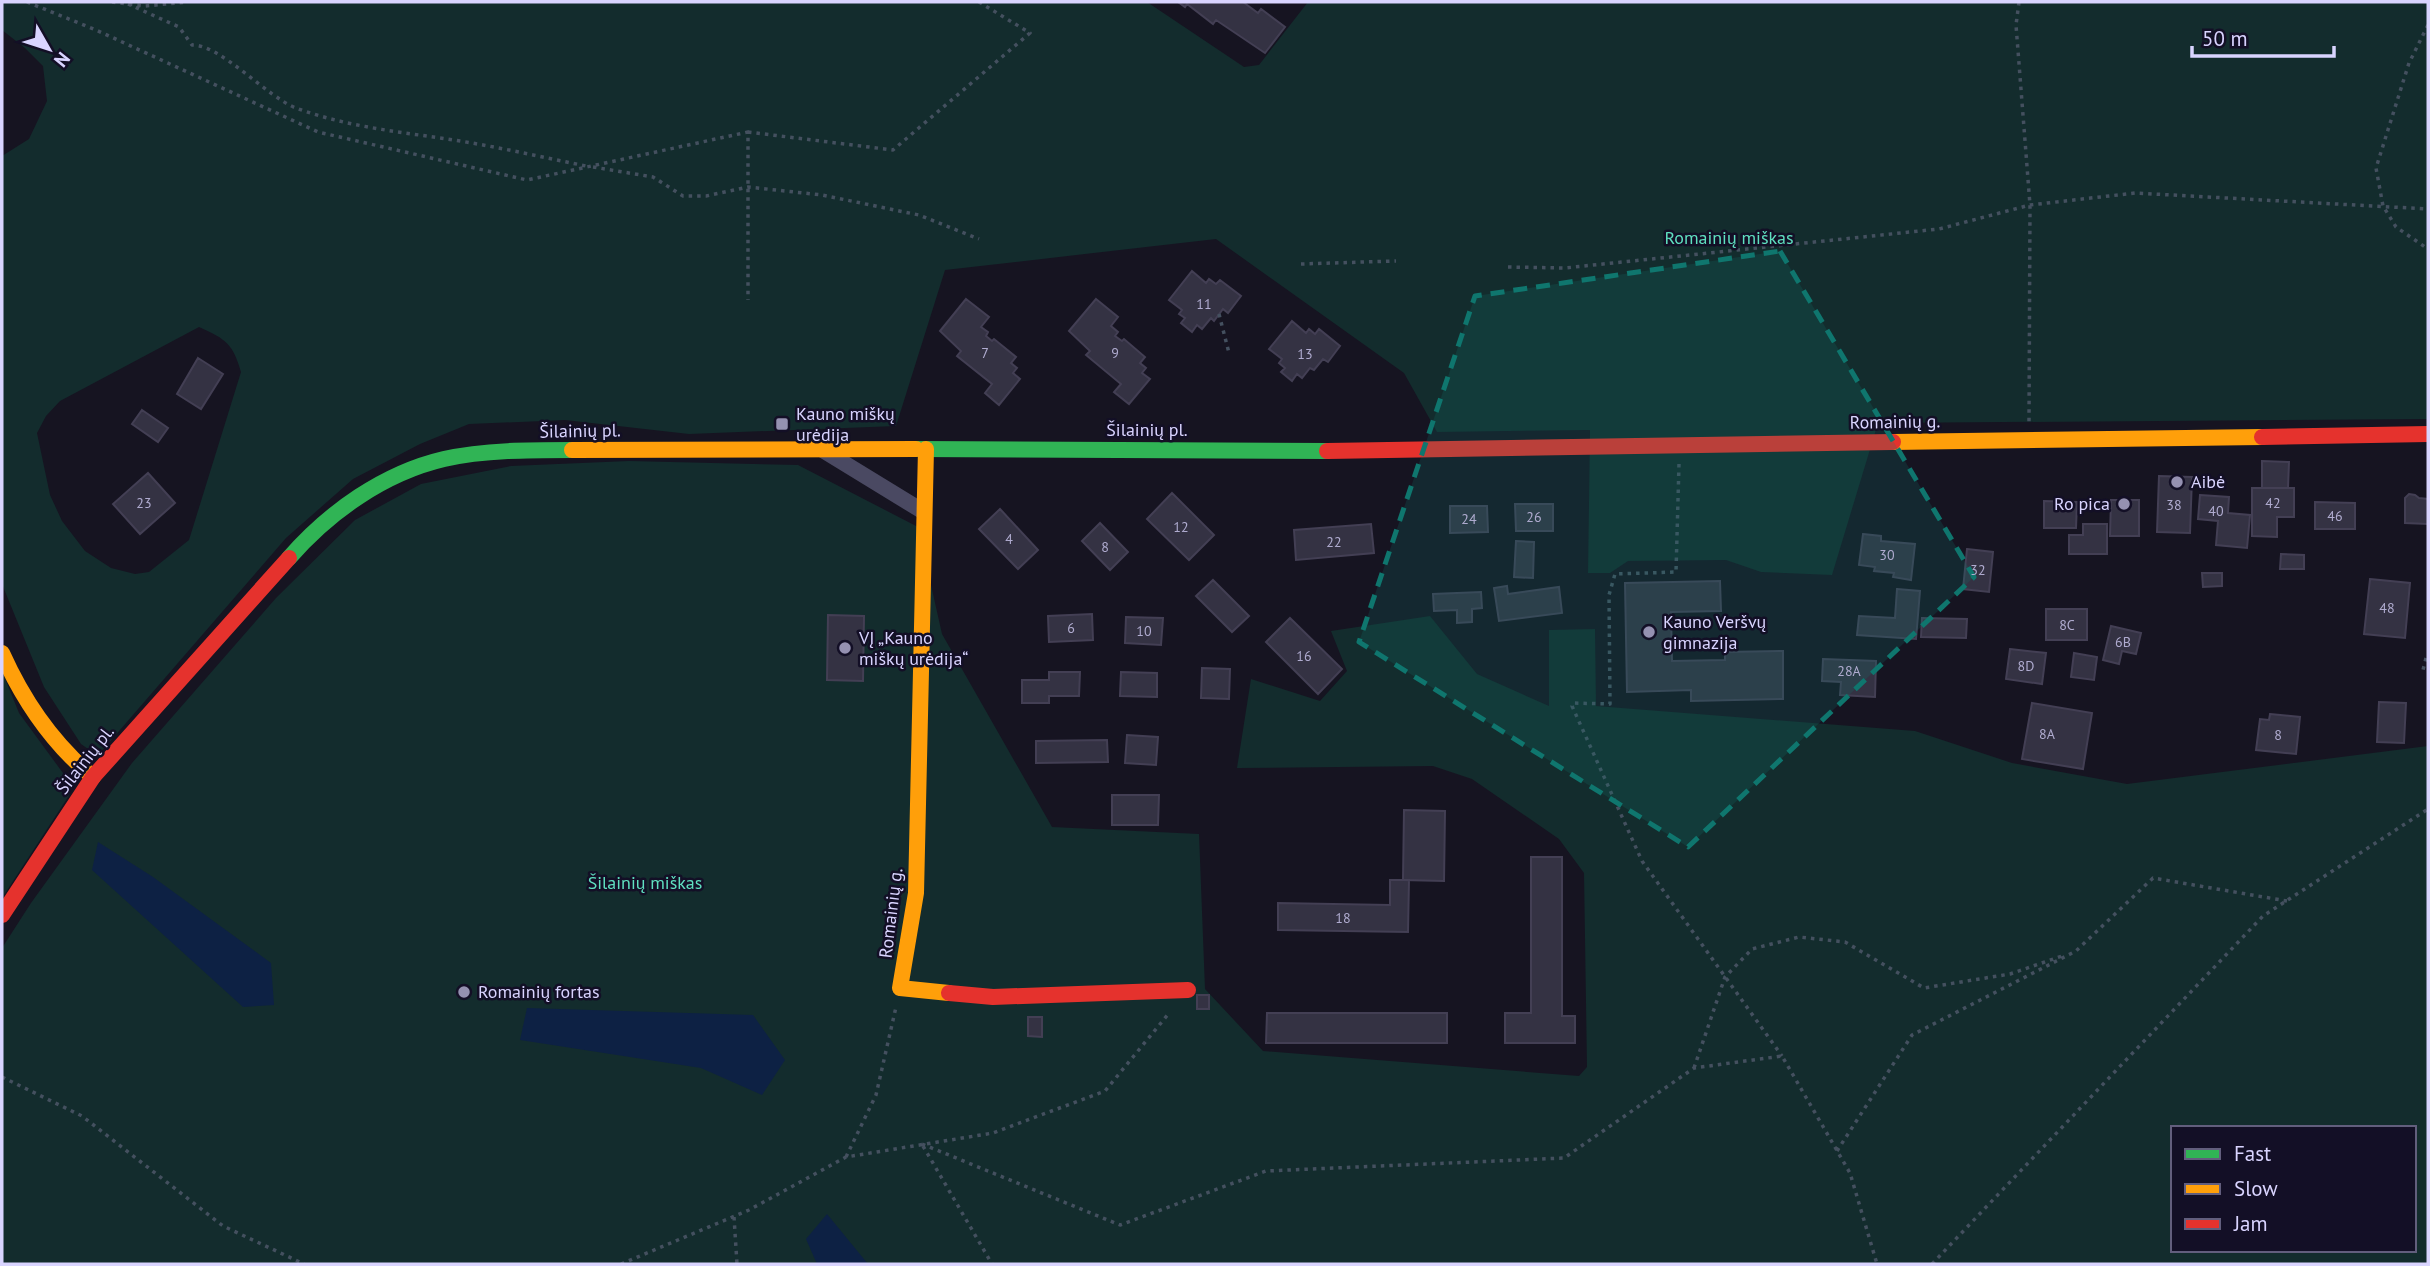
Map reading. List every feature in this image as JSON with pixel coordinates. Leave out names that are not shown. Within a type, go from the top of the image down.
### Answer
[{"type":"main road","name":"Romainių g.","points":[[1362,450],[2428,434]]},
{"type":"main road","name":"Romainių g.","points":[[900,988],[916,893],[926,449]]},
{"type":"main road","name":"Šilainių pl.","points":[[2,915],[93,777],[299,546],[333,515],[368,491],[405,472],[444,459],[521,450],[1362,450]]},
{"type":"main road","points":[[2,653],[33,713],[55,742],[93,777]]},
{"type":"main road","points":[[900,988],[993,998],[1188,990]]},
{"type":"street","points":[[819,448],[924,512]]},
{"type":"path","points":[[27,2],[96,30],[318,132],[527,180],[748,132],[893,150],[1030,33],[979,2]]},
{"type":"path","points":[[112,2],[145,6],[188,2]]},
{"type":"path","points":[[2019,2],[2016,25],[2030,205],[2029,439]]},
{"type":"path","points":[[128,4],[179,27],[192,45],[202,45],[219,54],[294,107],[359,126],[458,141],[653,177],[683,196],[706,196],[748,187],[822,195],[919,215],[979,239]]},
{"type":"path","points":[[2428,25],[2409,63],[2376,168],[2383,206],[2396,227],[2428,249]]},
{"type":"path","points":[[748,132],[748,300]]},
{"type":"path","points":[[1508,267],[1565,268],[1939,229],[2030,205],[2135,193],[2428,209]]},
{"type":"path","points":[[1301,264],[1396,261]]},
{"type":"path","points":[[1219,314],[1229,353]]},
{"type":"path","points":[[1679,444],[1676,572],[1615,574],[1609,595],[1610,704],[1573,703],[1572,706],[1642,861],[1782,1056],[1850,1173],[1877,1264]]},
{"type":"path","points":[[2426,658],[2423,670],[2428,671]]},
{"type":"path","points":[[1931,1264],[2263,916],[2428,809]]},
{"type":"path","points":[[1837,1151],[1912,1035],[2076,951],[2153,878],[2287,901]]},
{"type":"path","points":[[1694,1068],[1725,977],[1752,949],[1799,937],[1845,942],[1924,988],[2010,974],[2076,951]]},
{"type":"path","points":[[846,1157],[876,1095],[900,988]]},
{"type":"path","points":[[621,1264],[734,1217],[846,1157],[993,1133],[1105,1091],[1188,990]]},
{"type":"path","points":[[922,1144],[1120,1225],[1266,1171],[1564,1158],[1694,1068],[1782,1056]]},
{"type":"path","points":[[2,1077],[82,1116],[223,1226],[304,1264]]},
{"type":"path","points":[[922,1144],[992,1264]]},
{"type":"path","points":[[734,1217],[737,1264]]},
{"type":"highlighted area","points":[[1780,251],[1974,577],[1688,847],[1359,642],[1475,296]]},
{"type":"green space","name":"Romainių miškas","points":[[2,2],[1147,2],[1244,67],[1259,65],[1308,2],[2428,2],[2428,419],[1878,423],[1832,575],[1761,572],[1726,560],[1628,561],[1610,573],[1588,573],[1590,430],[1437,432],[1404,373],[1216,239],[945,270],[896,426],[689,434],[565,420],[469,424],[420,444],[353,479],[286,538],[100,753],[81,744],[44,687],[2,584],[2,156],[29,139],[47,101],[43,66],[2,30]],"holes":[[[199,327],[227,344],[235,355],[241,372],[189,540],[149,572],[135,574],[111,568],[85,551],[62,521],[50,495],[37,433],[46,416],[60,401]]]},
{"type":"green space","name":"Šilainių miškas","points":[[629,461],[798,465],[918,527],[942,634],[1052,827],[1199,834],[1205,989],[1263,1051],[1579,1076],[1587,1067],[1584,873],[1559,839],[1472,779],[1433,766],[1237,768],[1251,679],[1320,701],[1347,671],[1331,631],[1430,616],[1477,674],[1549,706],[1549,630],[1595,629],[1596,706],[1915,731],[2012,763],[2127,784],[2428,746],[2428,1264],[2,1264],[2,948],[31,903],[132,763],[276,598],[355,520],[421,484],[511,466]]},
{"type":"green space","points":[[2,671],[19,713],[71,784],[70,794],[2,898]]},
{"type":"water","points":[[98,842],[153,877],[271,963],[274,1005],[243,1007],[92,870]]},
{"type":"water","points":[[527,1008],[753,1015],[785,1060],[762,1095],[701,1068],[520,1040]]},
{"type":"water","points":[[827,1214],[868,1264],[817,1264],[806,1239]]},
{"type":"building","points":[[1178,2],[1243,2],[1258,13],[1261,9],[1285,27],[1265,53],[1216,20],[1213,24],[1187,4],[1185,7]]},
{"type":"building","points":[[1192,271],[1206,283],[1209,279],[1216,284],[1220,280],[1241,296],[1228,313],[1223,309],[1214,321],[1211,318],[1202,329],[1197,325],[1192,332],[1181,323],[1185,318],[1179,314],[1182,310],[1169,300]]},
{"type":"building","points":[[966,299],[989,317],[981,327],[988,332],[986,336],[992,341],[994,339],[1016,357],[1011,363],[1017,368],[1013,373],[1020,379],[999,405],[985,393],[992,384],[957,356],[961,351],[940,331]]},
{"type":"building","points":[[1096,299],[1118,317],[1111,326],[1118,332],[1115,336],[1122,341],[1124,339],[1145,357],[1140,363],[1146,368],[1142,373],[1150,379],[1129,404],[1114,392],[1121,384],[1086,355],[1090,351],[1069,331]]},
{"type":"building","points":[[1292,321],[1306,333],[1309,329],[1315,334],[1319,329],[1340,346],[1328,362],[1323,359],[1314,370],[1310,368],[1302,378],[1297,374],[1292,381],[1281,372],[1285,368],[1279,363],[1282,359],[1269,349]]},
{"type":"building","points":[[198,358],[223,374],[201,409],[177,394]]},
{"type":"building","points":[[142,410],[168,428],[158,442],[132,424]]},
{"type":"building","points":[[2262,461],[2289,462],[2288,488],[2262,488]]},
{"type":"building","points":[[148,473],[175,503],[140,534],[113,504]]},
{"type":"building","points":[[2159,476],[2192,477],[2190,533],[2157,532]]},
{"type":"building","points":[[2252,488],[2294,488],[2294,517],[2277,517],[2277,537],[2252,536]]},
{"type":"building","points":[[1172,493],[1214,535],[1189,560],[1147,519]]},
{"type":"building","points":[[2409,494],[2428,499],[2428,524],[2405,523],[2405,498]]},
{"type":"building","points":[[2200,495],[2229,497],[2228,513],[2250,515],[2247,548],[2216,545],[2218,521],[2198,519]]},
{"type":"building","points":[[2111,500],[2139,500],[2139,536],[2110,536]]},
{"type":"building","points":[[2044,501],[2077,502],[2076,528],[2044,528]]},
{"type":"building","points":[[2315,502],[2355,503],[2355,529],[2315,529]]},
{"type":"building","points":[[1515,504],[1553,504],[1553,531],[1516,531]]},
{"type":"building","points":[[1450,506],[1487,506],[1488,532],[1450,533]]},
{"type":"building","points":[[1000,509],[1038,550],[1018,569],[979,529]]},
{"type":"building","points":[[1100,523],[1128,552],[1110,570],[1082,541]]},
{"type":"building","points":[[1371,524],[1374,553],[1296,560],[1294,530]]},
{"type":"building","points":[[2083,524],[2107,524],[2107,554],[2069,554],[2069,535],[2083,535]]},
{"type":"building","points":[[1863,534],[1881,536],[1881,541],[1915,544],[1911,580],[1893,577],[1894,573],[1874,571],[1875,567],[1859,565]]},
{"type":"building","points":[[1516,541],[1534,542],[1533,578],[1514,577]]},
{"type":"building","points":[[1967,549],[1993,552],[1989,592],[1963,589]]},
{"type":"building","points":[[2281,554],[2304,555],[2304,569],[2280,569]]},
{"type":"building","points":[[2202,573],[2222,573],[2222,586],[2203,587]]},
{"type":"building","points":[[2370,579],[2410,583],[2405,638],[2364,634]]},
{"type":"building","points":[[1213,580],[1249,616],[1232,632],[1196,596]]},
{"type":"building","name":"Kauno Veršvų gimnazija","points":[[1720,581],[1721,611],[1671,612],[1672,661],[1725,660],[1725,652],[1783,651],[1783,699],[1691,701],[1691,690],[1627,692],[1625,583]]},
{"type":"building","points":[[1507,586],[1508,594],[1559,587],[1562,613],[1499,621],[1494,588]]},
{"type":"building","points":[[1897,589],[1920,591],[1916,639],[1857,635],[1859,616],[1895,618]]},
{"type":"building","points":[[1481,592],[1482,608],[1472,609],[1472,622],[1457,623],[1457,610],[1434,611],[1433,594]]},
{"type":"building","points":[[2046,609],[2087,609],[2087,640],[2046,640]]},
{"type":"building","points":[[1092,614],[1093,640],[1049,642],[1048,616]]},
{"type":"building","name":"VĮ „Kauno miškų urėdija“","points":[[828,615],[864,616],[863,681],[827,680]]},
{"type":"building","points":[[1126,617],[1163,618],[1161,645],[1125,643]]},
{"type":"building","points":[[1290,618],[1342,669],[1318,694],[1266,642]]},
{"type":"building","points":[[1922,618],[1967,619],[1966,638],[1921,637]]},
{"type":"building","points":[[2111,626],[2141,633],[2136,654],[2122,651],[2119,664],[2103,660]]},
{"type":"building","points":[[2010,649],[2046,653],[2042,684],[2006,679]]},
{"type":"building","points":[[2074,653],[2097,657],[2094,680],[2071,677]]},
{"type":"building","points":[[1823,659],[1876,661],[1875,697],[1840,695],[1841,682],[1822,681]]},
{"type":"building","points":[[1202,668],[1230,669],[1229,699],[1201,698]]},
{"type":"building","points":[[1049,672],[1080,672],[1079,696],[1049,696],[1049,703],[1022,703],[1022,680],[1049,680]]},
{"type":"building","points":[[1121,672],[1157,673],[1157,697],[1120,696]]},
{"type":"building","points":[[2379,702],[2406,703],[2404,743],[2377,742]]},
{"type":"building","points":[[2032,703],[2092,713],[2083,769],[2022,759]]},
{"type":"building","points":[[2270,714],[2300,717],[2296,754],[2256,750],[2260,719],[2269,720]]},
{"type":"building","points":[[1127,735],[1158,737],[1156,765],[1125,763]]},
{"type":"building","points":[[1107,740],[1108,762],[1036,763],[1036,741]]},
{"type":"building","points":[[1112,795],[1159,795],[1158,825],[1112,825]]},
{"type":"building","points":[[1404,810],[1445,811],[1444,881],[1403,880]]},
{"type":"building","points":[[1531,857],[1562,857],[1562,1016],[1575,1016],[1575,1043],[1505,1043],[1505,1013],[1531,1013]]},
{"type":"building","points":[[1390,880],[1409,880],[1408,932],[1278,930],[1278,903],[1390,905]]},
{"type":"building","points":[[1197,995],[1209,995],[1209,1009],[1197,1009]]},
{"type":"building","points":[[1267,1013],[1447,1013],[1447,1043],[1266,1043]]},
{"type":"building","points":[[1028,1017],[1042,1017],[1042,1037],[1028,1036]]},
{"type":"traffic: fast","points":[[916,449],[1327,451]]},
{"type":"traffic: fast","points":[[289,558],[322,525],[359,496],[422,465],[475,454],[572,450]]},
{"type":"traffic: slow","points":[[1893,442],[2262,437]]},
{"type":"traffic: slow","points":[[572,450],[916,449]]},
{"type":"traffic: slow","points":[[926,449],[916,893],[900,988],[949,993]]},
{"type":"traffic: slow","points":[[2,653],[40,721],[93,777]]},
{"type":"traffic: jam","points":[[2262,437],[2428,434]]},
{"type":"traffic: jam","points":[[1327,451],[1893,442]]},
{"type":"traffic: jam","points":[[2,915],[93,777],[289,558]]},
{"type":"traffic: jam","points":[[949,993],[993,997],[1188,990]]},
{"type":"place","name":"Kauno miškų urėdija","points":[[782,424]]},
{"type":"place","name":"Aibė","points":[[2177,482]]},
{"type":"place","name":"Ro pica","points":[[2124,504]]},
{"type":"place","name":"Kauno Veršvų gimnazija","points":[[1649,632]]},
{"type":"place","name":"VĮ „Kauno miškų urėdija“","points":[[845,648]]},
{"type":"place","name":"Romainių fortas","points":[[464,992]]}]
